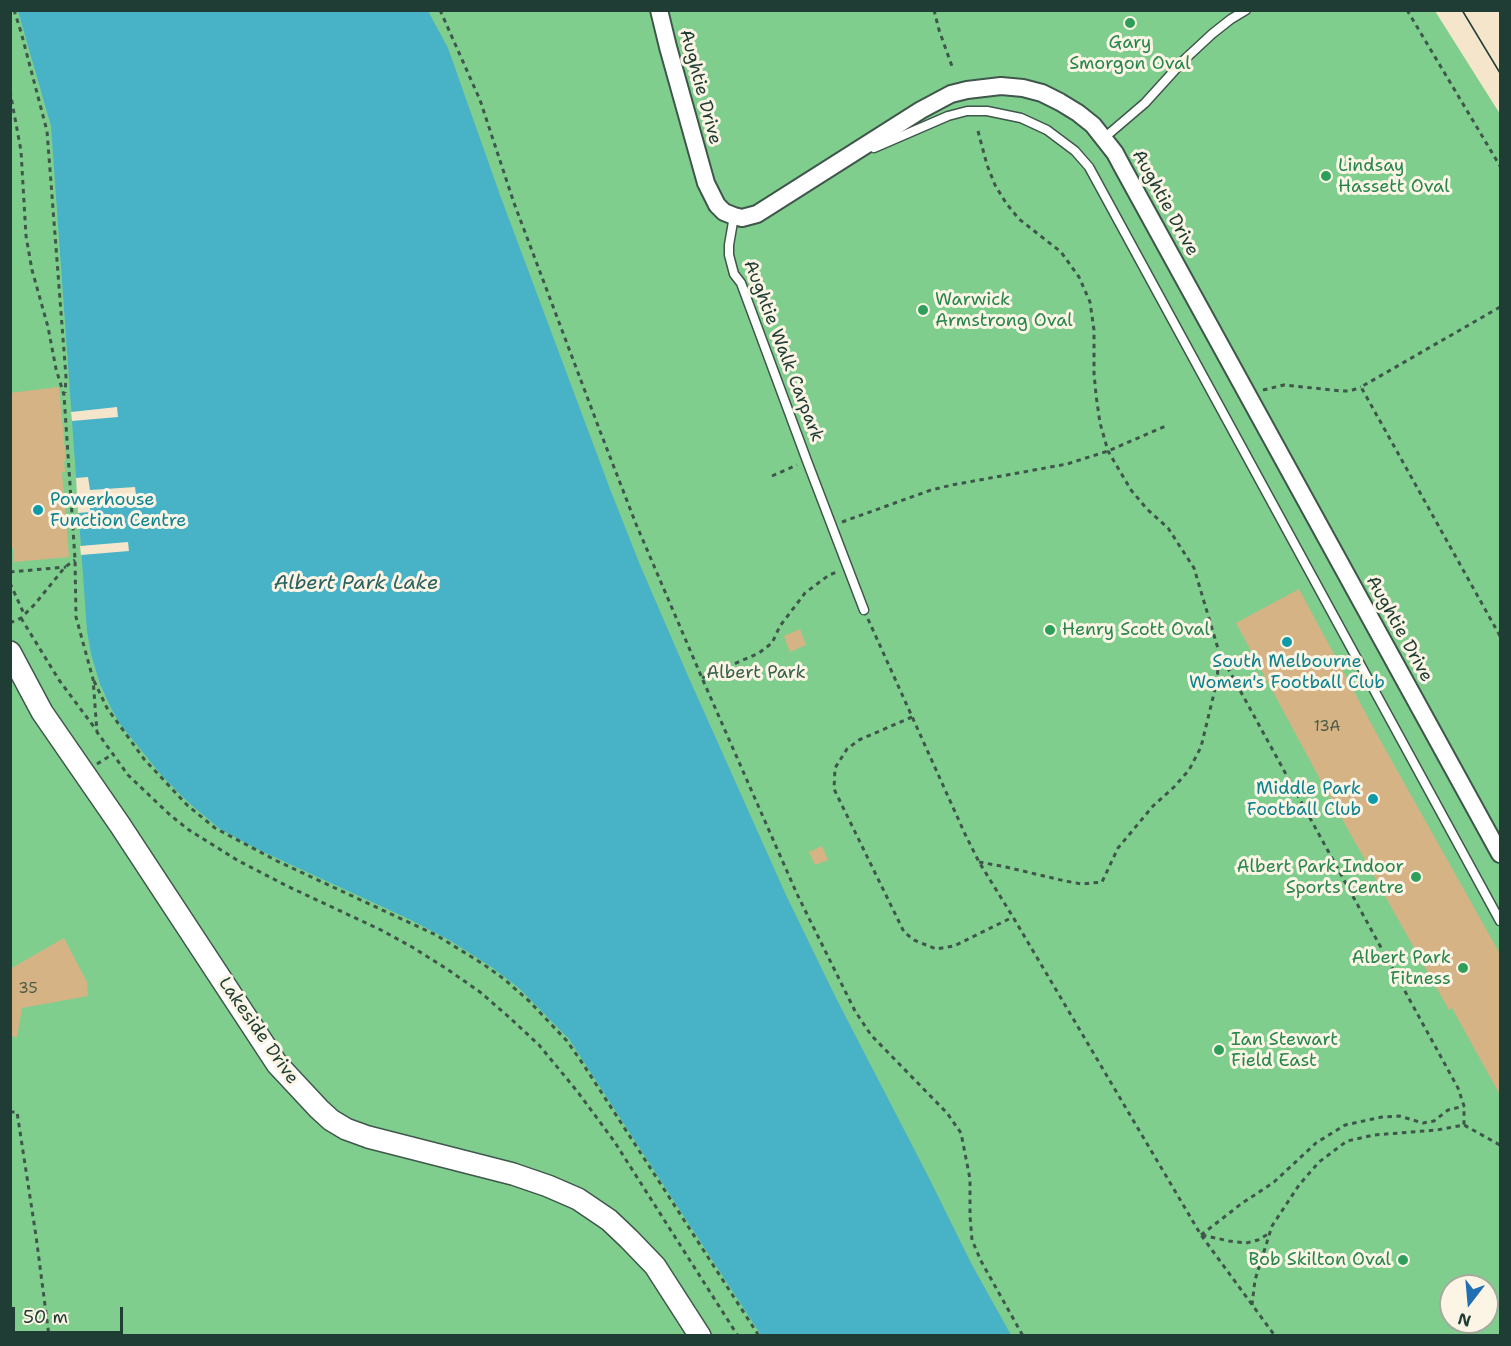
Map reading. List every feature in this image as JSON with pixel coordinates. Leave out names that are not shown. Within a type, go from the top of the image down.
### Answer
[{"type":"street","name":"Aughtie Drive","points":[[659,10],[706,183],[717,206],[734,216],[742,218],[757,214],[951,94],[1001,86],[1023,88],[1042,93],[1060,102],[1093,125],[1115,153],[1500,854]]},
{"type":"street","name":"Lakeside Drive","points":[[13,669],[120,825],[277,1064],[319,1109],[346,1129],[368,1137],[513,1174],[578,1199],[609,1220],[655,1266],[700,1335]]},
{"type":"lane","points":[[1104,138],[1145,103],[1184,60],[1212,34],[1246,10]]},
{"type":"lane","points":[[843,160],[948,116],[967,111],[987,111],[1021,118],[1047,130],[1075,151],[1089,167],[1500,921]]},
{"type":"lane","name":"Aughtie Walk Carpark","points":[[734,216],[729,245],[731,265],[741,283],[864,610]]},
{"type":"path","points":[[14,10],[47,131],[66,377],[64,395],[75,559],[76,617],[93,679],[107,708],[144,759],[187,805],[215,828],[286,865],[436,935],[490,969],[529,1001],[578,1056],[759,1335]]},
{"type":"path","points":[[440,10],[480,100],[514,203],[636,524],[797,894],[855,1011],[871,1035],[947,1113],[961,1133],[970,1179],[972,1240],[981,1261],[1023,1335]]},
{"type":"path","points":[[934,10],[953,69]]},
{"type":"path","points":[[1407,10],[1500,165]]},
{"type":"path","points":[[10,91],[21,151],[26,236],[30,259],[64,395]]},
{"type":"path","points":[[978,131],[987,165],[995,185],[1006,202],[1019,219],[1061,252],[1079,277],[1090,302],[1094,330],[1096,395],[1100,423],[1108,451],[1131,490],[1168,528],[1194,568],[1220,652],[1458,1088],[1464,1106],[1464,1125]]},
{"type":"path","points":[[1247,395],[1284,385],[1350,391],[1361,387],[1500,307]]},
{"type":"path","points":[[1361,387],[1500,636]]},
{"type":"path","points":[[831,525],[931,490],[979,479],[1067,465],[1108,451],[1168,425]]},
{"type":"path","points":[[772,476],[807,461]]},
{"type":"path","points":[[10,623],[23,616],[75,559]]},
{"type":"path","points":[[10,572],[66,567]]},
{"type":"path","points":[[702,678],[759,653],[772,644],[780,626],[805,593],[829,574],[847,568]]},
{"type":"path","points":[[10,583],[23,616],[59,680],[128,775],[170,815],[189,830],[237,860],[412,947],[480,992],[539,1045],[577,1091],[614,1142],[738,1335]]},
{"type":"path","points":[[864,610],[979,862],[1014,917],[1201,1235],[1275,1335]]},
{"type":"path","points":[[979,862],[1082,884],[1102,882],[1118,848],[1153,806],[1189,770],[1201,747],[1217,681],[1220,652]]},
{"type":"path","points":[[93,679],[97,732]]},
{"type":"path","points":[[912,717],[859,740],[847,749],[835,768],[834,789],[904,932],[914,940],[936,949],[954,946],[1014,917]]},
{"type":"path","points":[[1201,1235],[1274,1182],[1316,1143],[1345,1125],[1382,1117],[1399,1116],[1423,1123],[1434,1121],[1448,1110],[1464,1106]]},
{"type":"path","points":[[10,1113],[17,1112],[49,1335]]},
{"type":"path","points":[[1252,1305],[1255,1280],[1272,1226],[1299,1185],[1318,1162],[1347,1141],[1374,1135],[1437,1130],[1464,1125],[1500,1145]]},
{"type":"path","points":[[1201,1235],[1246,1243],[1258,1240],[1270,1233]]},
{"type":"green space","name":"Albert Park","points":[[10,11],[1435,11],[1500,114],[1500,1335],[11,1335]]},
{"type":"water","name":"Albert Park Lake","points":[[18,11],[428,11],[448,48],[500,195],[610,489],[688,676],[786,895],[835,996],[971,1263],[1011,1335],[761,1335],[569,1039],[520,989],[493,968],[451,941],[411,920],[257,849],[220,829],[162,776],[120,724],[100,684],[87,631],[51,126]]},
{"type":"pier","points":[[117,407],[118,417],[72,421],[71,412]]},
{"type":"pier","points":[[88,477],[90,490],[135,487],[136,495],[90,499],[90,512],[78,513],[76,478]]},
{"type":"pier","points":[[128,542],[129,551],[81,555],[80,546]]},
{"type":"building","name":"Powerhouse Function Centre","points":[[59,387],[66,461],[64,461],[65,472],[62,472],[69,557],[14,562],[13,548],[10,548],[10,393]]},
{"type":"building","points":[[1299,589],[1500,954],[1500,1095],[1452,1008],[1449,1010],[1408,937],[1236,623]]},
{"type":"building","points":[[800,629],[806,645],[790,652],[784,636]]},
{"type":"building","points":[[822,846],[828,860],[815,865],[809,852]]},
{"type":"building","points":[[64,938],[87,982],[88,996],[22,1008],[17,1037],[10,1036],[10,969]]},
{"type":"tram line","points":[[1462,10],[1500,73]]},
{"type":"place","name":"Gary Smorgon Oval","points":[[1130,23]]},
{"type":"place","name":"Lindsay Hassett Oval","points":[[1326,176]]},
{"type":"place","name":"Warwick Armstrong Oval","points":[[923,310]]},
{"type":"place","name":"Powerhouse Function Centre","points":[[38,510]]},
{"type":"place","name":"Henry Scott Oval","points":[[1050,630]]},
{"type":"place","name":"South Melbourne Women's Football Club","points":[[1287,642]]},
{"type":"place","name":"Middle Park Football Club","points":[[1373,799]]},
{"type":"place","name":"Albert Park Indoor Sports Centre","points":[[1416,877]]},
{"type":"place","name":"Albert Park Fitness","points":[[1463,968]]},
{"type":"place","name":"Ian Stewart Field East","points":[[1219,1050]]},
{"type":"place","name":"Bob Skilton Oval","points":[[1403,1260]]}]
